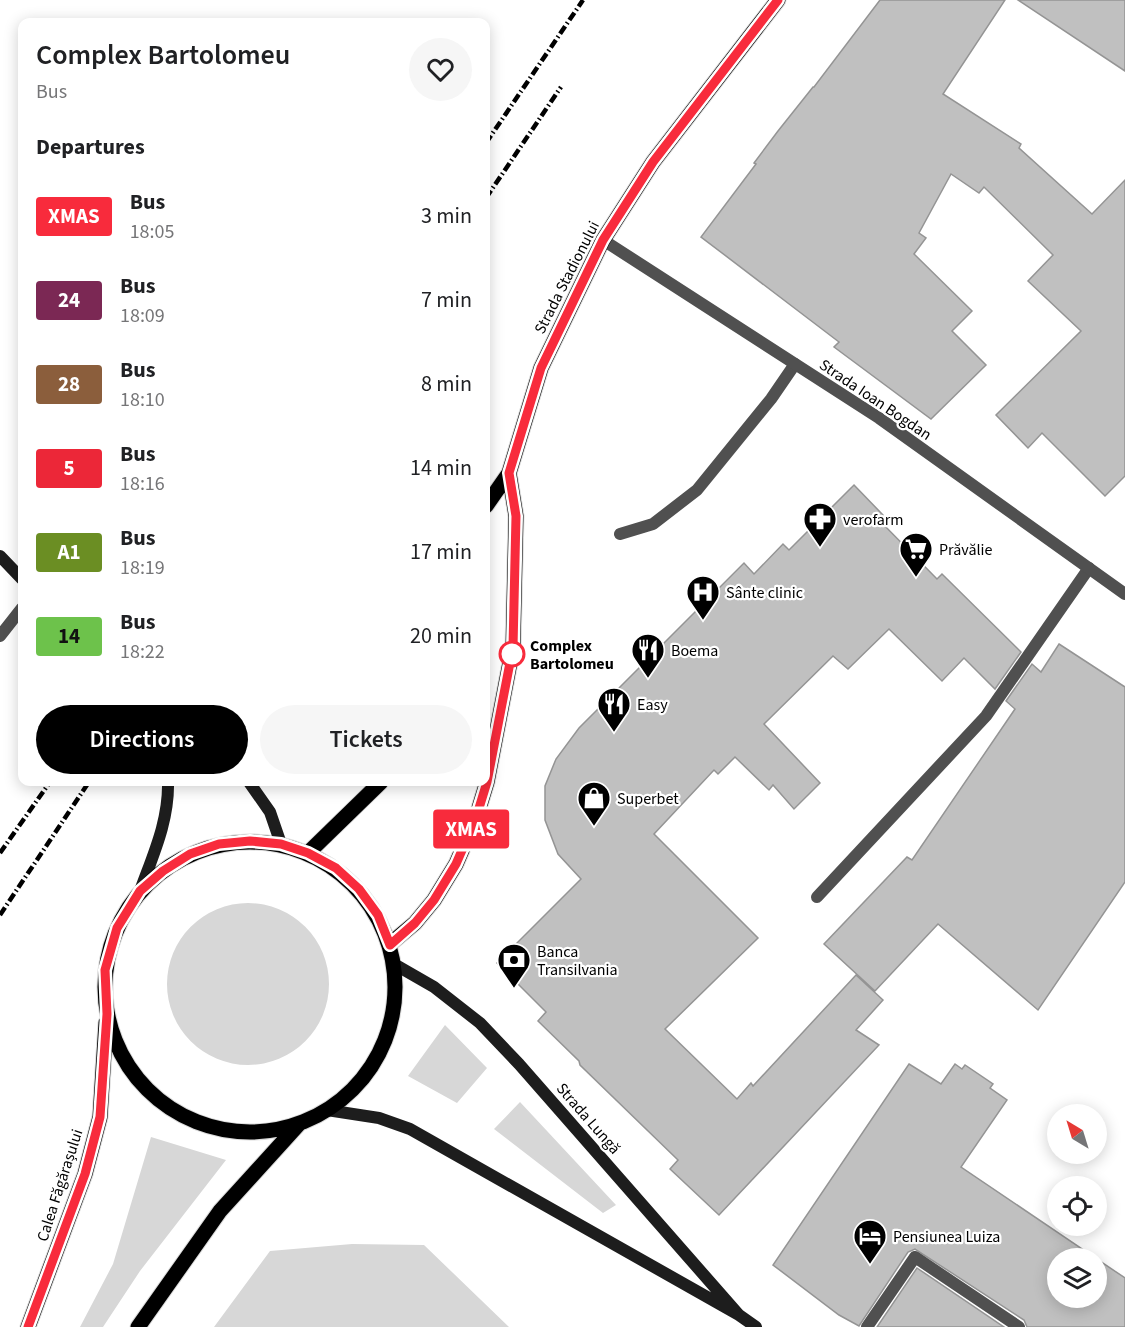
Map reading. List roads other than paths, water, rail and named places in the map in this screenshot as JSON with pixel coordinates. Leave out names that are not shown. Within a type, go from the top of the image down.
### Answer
[{"type":"main road","name":"Strada Stadionului","points":[[490,500],[509,473],[541,368],[603,240],[653,162],[778,0]]},
{"type":"main road","name":"Strada Stadionului","points":[[490,766],[513,647],[516,516],[509,473]]},
{"type":"main road","points":[[0,556],[18,575]]},
{"type":"main road","points":[[140,891],[163,871],[190,854],[219,844],[250,841],[281,844],[308,853],[336,868],[359,889],[378,915],[390,945],[394,964],[396,998],[389,1031],[375,1062],[354,1089],[327,1110],[299,1124],[264,1132],[228,1131],[193,1121],[162,1103],[136,1078],[118,1048],[107,1014],[105,970],[117,928],[140,891],[162,832],[168,801],[168,786]]},
{"type":"main road","points":[[252,786],[270,812],[281,844]]},
{"type":"main road","points":[[308,853],[377,786]]},
{"type":"main road","name":"Strada Stadionului","points":[[390,945],[415,923],[434,900],[456,864],[476,818],[486,786]]},
{"type":"main road","name":"Strada Lungă","points":[[394,964],[434,987],[480,1023],[519,1064],[739,1315]]},
{"type":"main road","name":"Calea Făgărașului","points":[[28,1327],[85,1174],[100,1117],[107,1014]]},
{"type":"main road","name":"Strada Lungă","points":[[327,1110],[379,1118],[410,1129],[739,1315],[756,1327]]},
{"type":"main road","points":[[138,1327],[220,1211],[299,1124]]},
{"type":"street","name":"Strada Ioan Bogdan","points":[[603,240],[879,418],[1125,594]]},
{"type":"street","points":[[620,534],[653,524],[698,490],[771,399],[795,364]]},
{"type":"street","points":[[817,897],[986,716],[1089,568]]},
{"type":"street","points":[[0,636],[18,613]]},
{"type":"street","points":[[867,1327],[915,1257],[1019,1327]]},
{"type":"railway","points":[[490,137],[583,0]]},
{"type":"railway","points":[[490,192],[561,87]]},
{"type":"railway","points":[[0,853],[47,786]]},
{"type":"railway","points":[[0,915],[86,786]]},
{"type":"place","name":"verofarm","points":[[820,548]]},
{"type":"place","name":"Prăvălie","points":[[916,578]]},
{"type":"place","name":"Sânte clinic","points":[[703,621]]},
{"type":"place","name":"Complex Bartolomeu","points":[[512,654]]},
{"type":"place","name":"Boema","points":[[648,679]]},
{"type":"place","name":"Easy","points":[[614,733]]},
{"type":"place","name":"Superbet","points":[[594,827]]},
{"type":"place","name":"Banca Transilvania","points":[[514,989]]},
{"type":"place","name":"Pensiunea Luiza","points":[[870,1265]]}]
